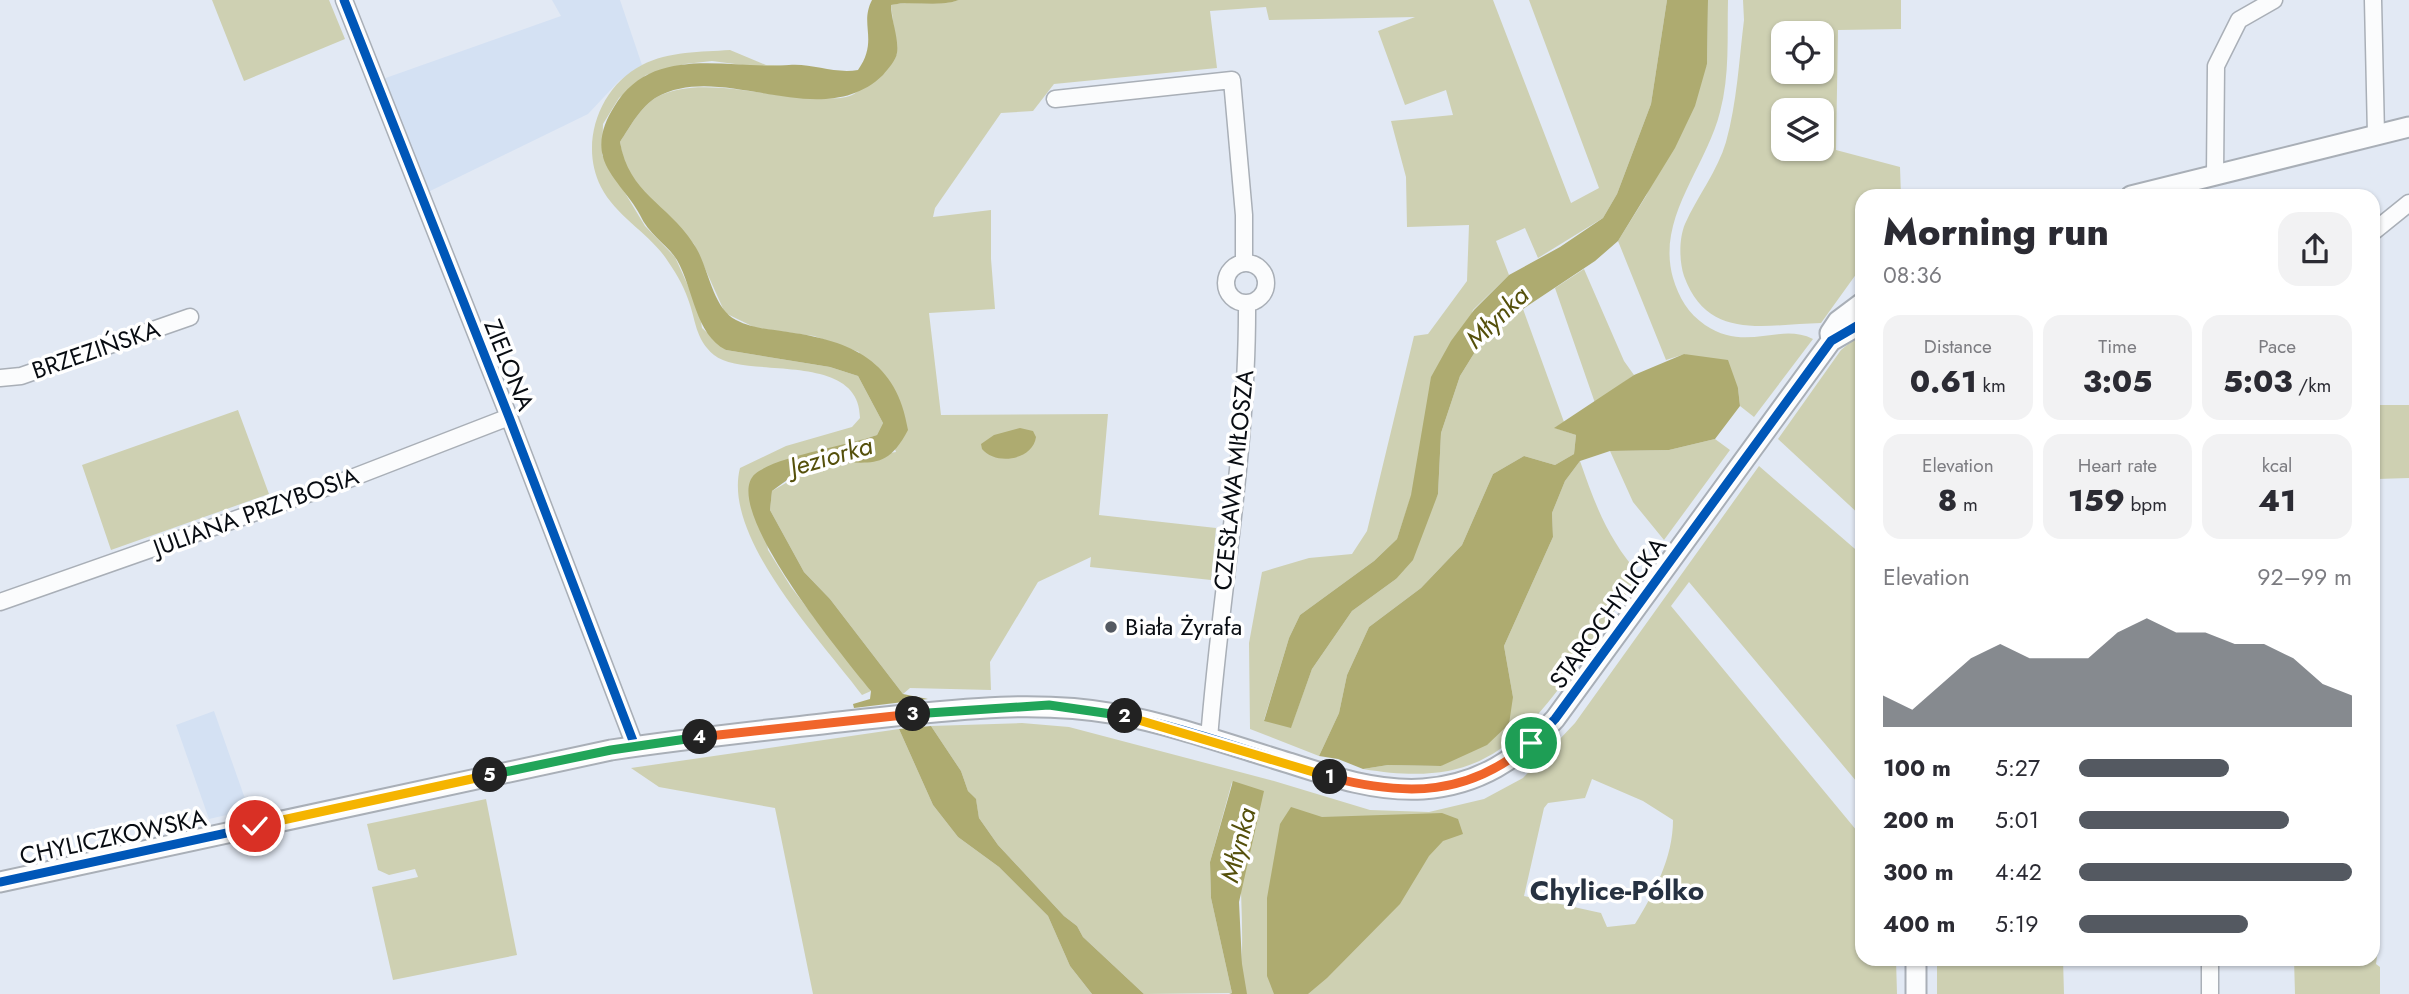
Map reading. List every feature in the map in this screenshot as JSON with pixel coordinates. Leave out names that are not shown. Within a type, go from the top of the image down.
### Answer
[{"type":"street","name":"ZIELONA","points":[[344,0],[510,418],[635,746]]},
{"type":"street","points":[[2215,175],[2216,66],[2239,20],[2274,0]]},
{"type":"street","points":[[2373,0],[2375,135]]},
{"type":"street","points":[[1055,99],[1232,80],[1244,215],[1244,263]]},
{"type":"street","points":[[2159,189],[2409,127]]},
{"type":"street","points":[[2380,226],[2409,203]]},
{"type":"street","points":[[1244,263],[1261,270],[1266,282],[1258,299],[1247,303],[1234,299],[1225,286],[1232,269],[1244,263]]},
{"type":"street","name":"CZESŁAWA MIŁOSZA","points":[[1209,739],[1214,659],[1247,372],[1247,303]]},
{"type":"street","name":"STAROCHYLICKA","points":[[1831,341],[1830,333],[1838,321],[1855,308]]},
{"type":"street","name":"BRZEZIŃSKA","points":[[0,378],[21,376],[190,317]]},
{"type":"street","name":"STAROCHYLICKA","points":[[897,716],[1049,705],[1117,714],[1209,739],[1333,778],[1424,789],[1465,782],[1488,774],[1510,761],[1555,719],[1831,341],[1855,327]]},
{"type":"street","name":"JULIANA PRZYBOSIA","points":[[0,602],[336,484],[510,418]]},
{"type":"street","name":"CHYLICZKOWSKA","points":[[0,881],[434,786],[635,746],[897,716]]},
{"type":"street","points":[[1916,966],[1916,994]]},
{"type":"street","points":[[2210,966],[2210,994]]},
{"type":"shaded area","points":[[552,0],[620,0],[642,65],[619,81],[588,114],[424,194],[380,80],[561,16]]},
{"type":"shaded area","points":[[214,711],[249,810],[209,819],[176,725]]},
{"type":"green space","points":[[212,0],[329,0],[345,39],[244,81]]},
{"type":"green space","points":[[959,0],[1493,0],[1571,203],[1599,188],[1529,0],[1667,0],[1651,104],[1617,194],[1603,218],[1538,258],[1525,228],[1496,241],[1509,275],[1473,310],[1397,539],[1374,561],[1300,615],[1289,638],[1264,720],[1291,727],[1312,669],[1352,611],[1396,579],[1438,494],[1441,433],[1460,376],[1478,347],[1523,309],[1564,422],[1555,428],[1576,435],[1574,454],[1555,465],[1524,456],[1493,474],[1462,545],[1421,588],[1369,627],[1347,675],[1339,713],[1319,756],[1250,729],[1249,643],[1262,572],[1309,558],[1352,554],[1367,531],[1414,336],[1428,334],[1467,281],[1469,225],[1407,227],[1406,177],[1391,121],[1453,115],[1446,90],[1405,105],[1378,31],[1415,17],[1269,20],[1266,7],[1210,11],[1217,68],[1054,84],[1033,111],[1001,113],[935,208],[933,217],[991,210],[995,309],[929,313],[941,415],[1108,414],[1099,515],[1216,528],[1211,580],[1090,567],[1091,557],[1038,582],[990,662],[991,690],[910,688],[903,694],[830,599],[804,572],[770,510],[772,491],[817,465],[896,452],[859,352],[814,336],[756,328],[725,313],[694,244],[636,184],[624,163],[620,142],[646,106],[657,97],[675,90],[714,87],[798,97],[850,96],[865,86],[897,54],[891,5]]},
{"type":"green space","points":[[1708,0],[1728,0],[1725,84],[1713,133],[1685,194],[1671,235],[1673,278],[1689,310],[1705,325],[1720,333],[1735,337],[1788,334],[1813,339],[1754,417],[1740,406],[1738,388],[1685,354],[1666,360],[1618,241],[1646,196],[1707,64]]},
{"type":"green space","points":[[1743,0],[1901,0],[1901,29],[1838,30],[1836,150],[1900,167],[1901,189],[1855,189],[1855,276],[1821,323],[1759,326],[1723,320],[1708,311],[1694,297],[1684,276],[1680,250],[1683,230],[1718,163],[1730,127],[1744,20]]},
{"type":"green space","points":[[730,50],[766,65],[786,65],[758,67],[712,61],[685,64],[646,75],[619,98],[603,124],[602,155],[645,226],[675,257],[699,310],[702,328],[726,350],[830,367],[858,376],[883,423],[877,435],[756,474],[768,550],[791,587],[871,691],[862,695],[779,588],[746,525],[738,496],[740,468],[786,446],[852,427],[860,418],[855,397],[841,383],[821,374],[749,366],[729,362],[714,355],[700,336],[686,293],[672,267],[607,197],[595,170],[592,153],[597,118],[614,87],[627,75],[652,60],[663,57]]},
{"type":"green space","points":[[1584,269],[1624,361],[1634,375],[1595,403],[1555,288]]},
{"type":"green space","points":[[1855,338],[1855,510],[1778,439],[1841,350]]},
{"type":"green space","points":[[2380,405],[2409,405],[2409,478],[2380,479]]},
{"type":"green space","points":[[238,410],[269,494],[111,550],[82,465]]},
{"type":"green space","points":[[1715,439],[1730,450],[1664,540],[1633,502],[1610,451],[1669,450]]},
{"type":"green space","points":[[1580,461],[1604,522],[1640,575],[1550,700],[1507,744],[1485,758],[1460,768],[1432,773],[1363,769],[1388,765],[1441,766],[1513,697],[1504,646],[1553,537],[1552,513],[1565,481]]},
{"type":"green space","points":[[1759,466],[1855,549],[1855,780],[1689,582],[1671,606],[1855,829],[1855,966],[1896,966],[1897,994],[1247,994],[1242,974],[1241,888],[1232,782],[1210,862],[1211,898],[1232,993],[1144,994],[1083,937],[1077,926],[1064,916],[998,845],[979,818],[976,800],[968,791],[961,771],[931,726],[1022,723],[1069,727],[1274,781],[1370,810],[1429,812],[1484,799],[1523,778],[1575,723]],"holes":[[[1592,779],[1643,801],[1673,820],[1670,848],[1661,875],[1635,924],[1607,927],[1601,913],[1524,896],[1544,808],[1548,803],[1585,798]]]},
{"type":"green space","points":[[899,729],[933,805],[958,837],[999,867],[1048,916],[1070,966],[1092,994],[813,994],[775,808],[659,787],[631,768]]},
{"type":"green space","points":[[486,799],[517,955],[393,980],[372,887],[418,877],[415,869],[389,875],[378,870],[367,824]]},
{"type":"green space","points":[[1937,966],[2063,966],[2064,994],[1937,994]]},
{"type":"green space","points":[[2294,966],[2380,967],[2380,994],[2295,994]]},
{"type":"water","name":"Jeziorka","points":[[872,0],[959,0],[891,5],[897,41],[896,56],[883,75],[858,92],[831,99],[802,99],[711,86],[683,88],[651,101],[636,117],[620,142],[625,160],[640,186],[683,229],[693,243],[716,296],[728,314],[749,325],[811,336],[851,349],[868,358],[882,371],[894,387],[902,406],[908,430],[899,445],[881,460],[814,467],[794,475],[772,491],[770,510],[804,572],[830,599],[903,694],[928,699],[854,708],[853,704],[870,699],[871,691],[814,618],[769,550],[754,518],[748,492],[755,474],[765,468],[877,435],[883,423],[858,376],[830,367],[726,350],[716,343],[701,322],[677,260],[648,228],[610,172],[601,144],[608,118],[630,87],[649,74],[671,66],[718,63],[858,70],[867,50],[867,17]]},
{"type":"water","name":"Młynka","points":[[1667,0],[1708,0],[1707,64],[1695,106],[1675,148],[1618,241],[1595,261],[1511,317],[1478,347],[1460,376],[1441,433],[1438,494],[1413,560],[1396,579],[1352,611],[1312,669],[1291,728],[1264,721],[1289,638],[1300,615],[1374,561],[1397,539],[1411,495],[1431,377],[1451,341],[1474,310],[1509,275],[1560,247],[1603,218],[1617,194],[1651,104]]},
{"type":"water","points":[[1684,354],[1728,360],[1738,388],[1740,406],[1715,439],[1669,450],[1610,451],[1580,461],[1565,481],[1552,513],[1553,537],[1504,646],[1513,697],[1509,724],[1487,745],[1441,766],[1388,765],[1363,769],[1338,759],[1319,756],[1339,713],[1347,675],[1369,627],[1421,588],[1462,545],[1493,474],[1524,456],[1555,465],[1574,454],[1576,435],[1554,428],[1634,375]]},
{"type":"water","points":[[1020,428],[1033,431],[1036,437],[1028,451],[1021,455],[996,458],[982,449],[981,444],[994,435]]},
{"type":"water","points":[[931,726],[961,771],[968,791],[976,799],[979,818],[998,845],[1064,916],[1077,926],[1083,937],[1144,994],[1092,994],[1070,966],[1048,916],[999,867],[958,837],[933,805],[899,729]]},
{"type":"water","name":"Młynka","points":[[1233,781],[1264,791],[1239,902],[1242,964],[1247,994],[1229,994],[1232,993],[1211,898],[1210,862]]},
{"type":"water","points":[[1291,807],[1322,817],[1442,813],[1458,819],[1463,834],[1443,841],[1429,856],[1400,904],[1327,978],[1308,994],[1274,994],[1267,976],[1267,898],[1280,824]]},
{"type":"cycle path","points":[[344,0],[509,417],[635,746]]},
{"type":"cycle path","points":[[0,882],[611,750],[759,731],[982,708],[1049,707],[1116,714],[1181,730],[1372,786],[1423,789],[1462,782],[1480,776],[1512,758],[1555,719],[1831,341],[1855,327]]},
{"type":"place","name":"Biała Żyrafa","points":[[1111,627]]},
{"type":"district","name":"Chylice-Pólko","points":[[1617,890]]},
{"type":"route","points":[[255,826],[434,786],[635,746],[714,735],[980,708],[1049,705],[1117,714],[1209,739],[1333,778],[1401,788],[1424,789],[1465,782],[1488,774],[1510,761],[1531,743]]}]
